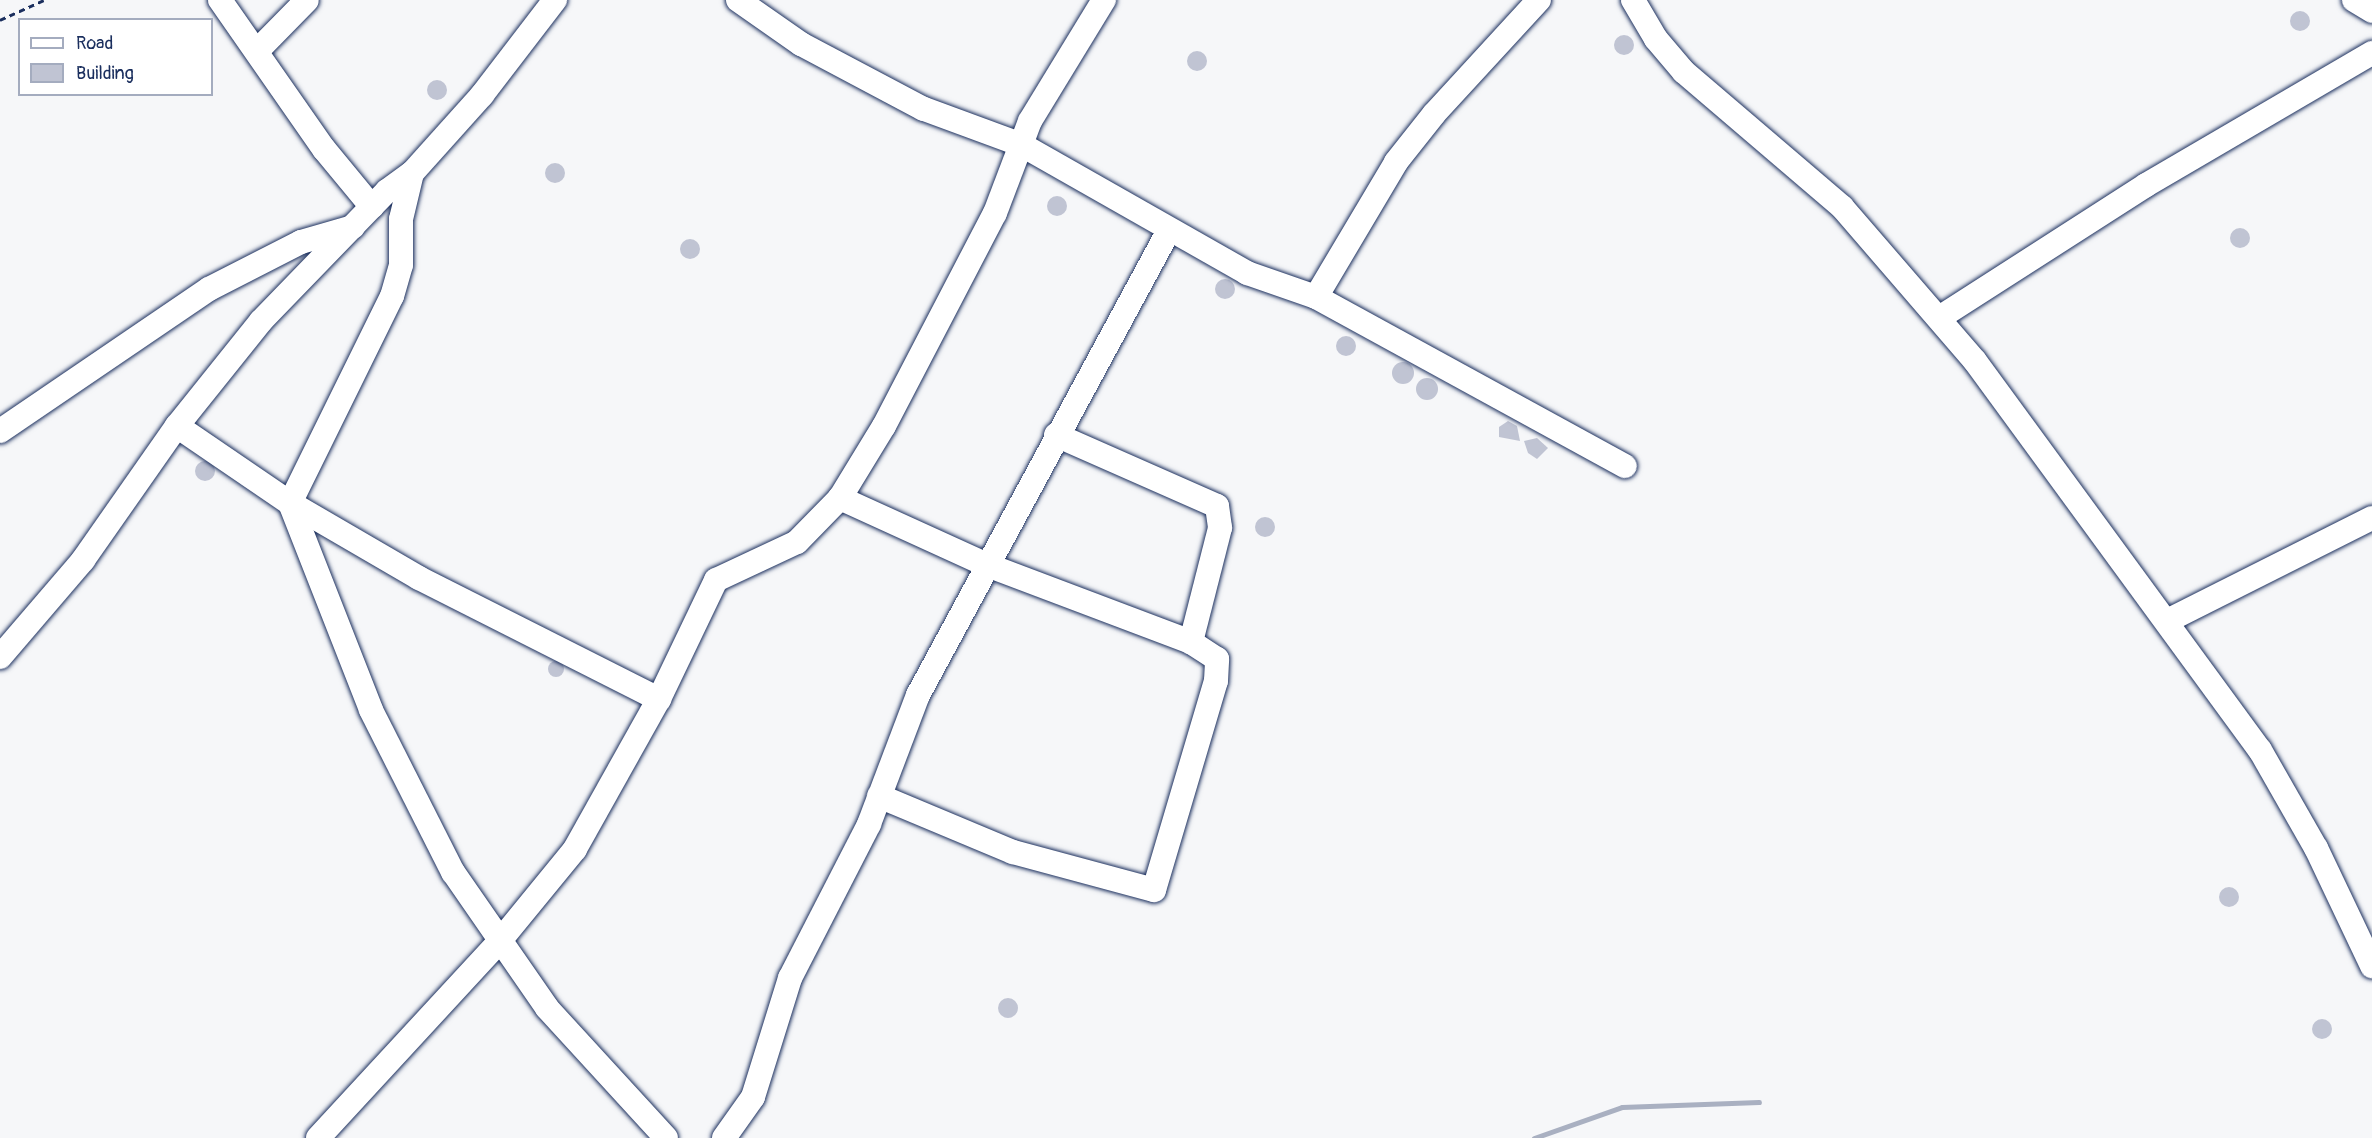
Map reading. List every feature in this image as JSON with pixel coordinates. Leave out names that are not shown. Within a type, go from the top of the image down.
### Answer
[{"type":"street","points":[[220,0],[324,148],[372,207]]},
{"type":"street","points":[[257,51],[307,0]]},
{"type":"street","points":[[0,657],[83,560],[177,426],[261,321],[372,207],[412,173],[482,94],[555,0]]},
{"type":"street","points":[[738,0],[801,44],[924,109],[1022,145],[1168,232],[1247,273],[1316,297],[1625,466]]},
{"type":"street","points":[[318,1138],[499,942],[575,849],[659,699],[716,580],[797,542],[840,498],[884,426],[995,213],[1030,121],[1104,0]]},
{"type":"street","points":[[1316,297],[1396,162],[1434,114],[1539,0]]},
{"type":"street","points":[[1633,0],[1656,39],[1684,72],[1842,207],[1939,318],[2115,555],[2169,620],[2260,750],[2316,848],[2372,966]]},
{"type":"street","points":[[2354,0],[2372,11]]},
{"type":"street","points":[[1939,318],[2146,185],[2372,53]]},
{"type":"street","points":[[412,173],[401,219],[400,265],[392,296],[290,503],[371,710],[417,810],[499,942],[585,1054],[666,1138]]},
{"type":"street","points":[[0,431],[209,289],[301,242],[353,227]]},
{"type":"street","points":[[724,1138],[753,1097],[790,978],[879,796],[918,694],[1056,435],[1168,232]]},
{"type":"street","points":[[177,426],[290,503],[419,578],[659,699]]},
{"type":"street","points":[[1056,435],[1217,506],[1220,528],[1191,642]]},
{"type":"street","points":[[840,498],[987,565],[1191,642],[1212,653],[1219,668],[1155,890],[1013,852],[879,796]]},
{"type":"street","points":[[2169,620],[2372,518]]},
{"type":"path","points":[[0,20],[44,0]]},
{"type":"building","points":[[2300,11],[2307,14],[2310,21],[2307,28],[2300,31],[2293,28],[2290,21],[2293,14]]},
{"type":"building","points":[[1624,35],[1631,38],[1634,45],[1631,52],[1624,55],[1617,52],[1614,45],[1617,38]]},
{"type":"building","points":[[1197,51],[1204,54],[1207,61],[1204,68],[1197,71],[1190,68],[1187,61],[1190,54]]},
{"type":"building","points":[[437,80],[444,83],[447,90],[444,97],[437,100],[430,97],[427,90],[430,83]]},
{"type":"building","points":[[551,163],[559,163],[565,169],[565,177],[559,183],[551,183],[545,177],[545,169]]},
{"type":"building","points":[[1053,196],[1061,196],[1067,202],[1067,210],[1061,216],[1053,216],[1047,210],[1047,202]]},
{"type":"building","points":[[2240,228],[2247,231],[2250,238],[2247,245],[2240,248],[2233,245],[2230,238],[2233,231]]},
{"type":"building","points":[[686,239],[694,239],[700,245],[700,253],[694,259],[686,259],[680,253],[680,245]]},
{"type":"building","points":[[1221,279],[1229,279],[1235,285],[1235,293],[1229,299],[1221,299],[1215,293],[1215,285]]},
{"type":"building","points":[[1342,336],[1350,336],[1356,342],[1356,350],[1350,356],[1342,356],[1336,350],[1336,342]]},
{"type":"building","points":[[1403,362],[1411,365],[1414,373],[1411,381],[1403,384],[1395,381],[1392,373],[1395,365]]},
{"type":"building","points":[[1427,378],[1435,381],[1438,389],[1435,397],[1427,400],[1419,397],[1416,389],[1419,381]]},
{"type":"building","points":[[1508,421],[1517,426],[1520,441],[1499,437],[1499,427]]},
{"type":"building","points":[[1537,438],[1548,448],[1537,459],[1528,453],[1524,441]]},
{"type":"building","points":[[205,461],[212,464],[215,471],[212,478],[205,481],[198,478],[195,471],[198,464]]},
{"type":"building","points":[[1261,517],[1269,517],[1275,523],[1275,531],[1269,537],[1261,537],[1255,531],[1255,523]]},
{"type":"building","points":[[556,661],[562,663],[564,669],[562,675],[556,677],[550,675],[548,669],[550,663]]},
{"type":"building","points":[[2225,887],[2233,887],[2239,893],[2239,901],[2233,907],[2225,907],[2219,901],[2219,893]]},
{"type":"building","points":[[1004,998],[1012,998],[1018,1004],[1018,1012],[1012,1018],[1004,1018],[998,1012],[998,1004]]},
{"type":"building","points":[[2322,1019],[2329,1022],[2332,1029],[2329,1036],[2322,1039],[2315,1036],[2312,1029],[2315,1022]]},
{"type":"waterway","points":[[1534,1138],[1622,1107],[1759,1102]]}]
